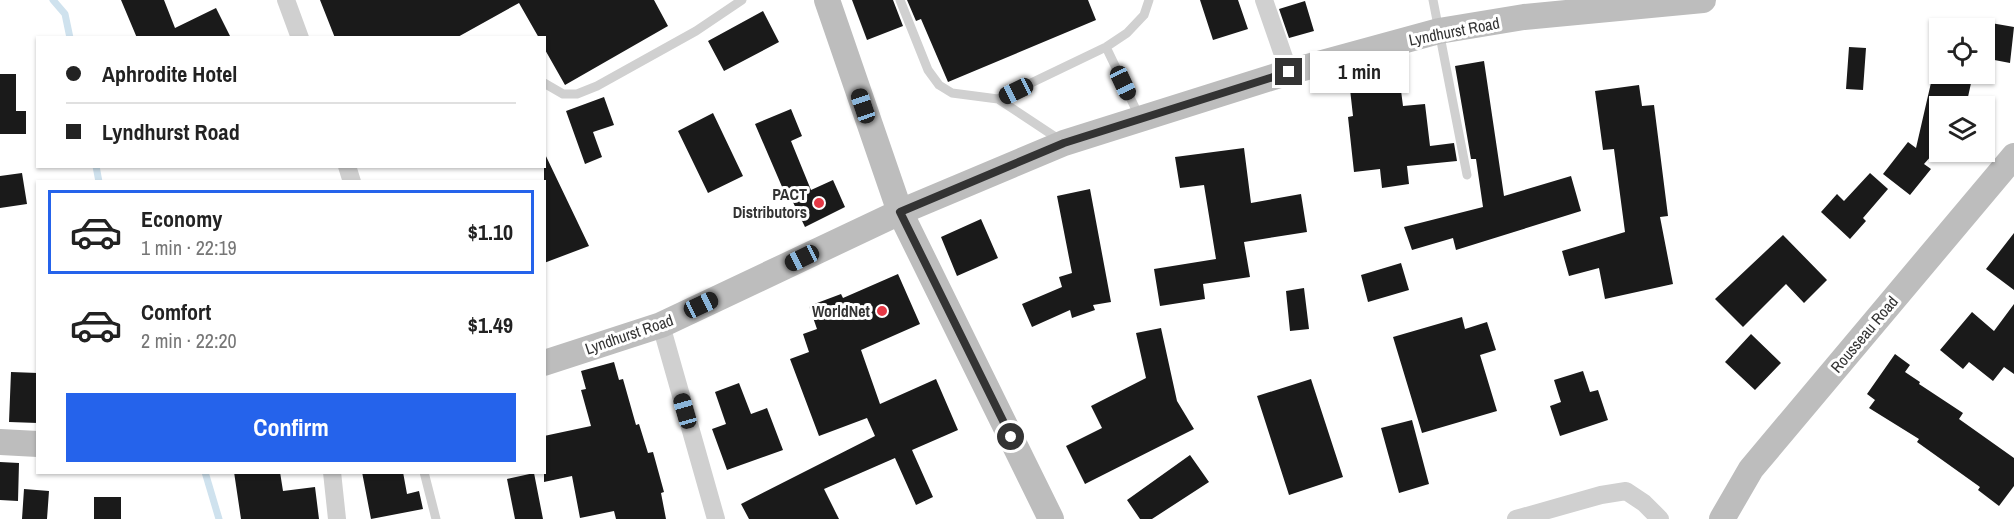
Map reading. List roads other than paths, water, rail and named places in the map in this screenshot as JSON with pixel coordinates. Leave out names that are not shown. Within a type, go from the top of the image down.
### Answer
[{"type":"main road","points":[[827,0],[900,212],[1051,519]]},
{"type":"main road","name":"Lyndhurst Road","points":[[546,362],[661,324],[900,212],[1064,143],[1140,118],[1289,72],[1439,31],[1524,17],[1703,0]]},
{"type":"main road","name":"Rousseau Road","points":[[1722,519],[1751,468],[2014,156]]},
{"type":"main road","points":[[0,442],[36,444]]},
{"type":"street","points":[[286,0],[299,36]]},
{"type":"street","points":[[1264,0],[1289,72]]},
{"type":"street","points":[[661,324],[716,519]]},
{"type":"street","points":[[332,474],[337,519]]},
{"type":"street","points":[[1516,519],[1601,495],[1626,491],[1644,503],[1659,519]]},
{"type":"lane","points":[[546,84],[563,94],[577,94],[597,86],[696,31],[742,0]]},
{"type":"lane","points":[[900,0],[928,70],[939,85],[952,93],[998,99],[1064,143]]},
{"type":"lane","points":[[998,99],[1106,47],[1127,33],[1144,15],[1149,0]]},
{"type":"lane","points":[[1433,0],[1467,176]]},
{"type":"lane","points":[[1106,47],[1140,118]]},
{"type":"lane","points":[[425,474],[436,519]]},
{"type":"waterway","points":[[53,0],[65,14],[70,36]]},
{"type":"waterway","points":[[96,168],[99,180]]},
{"type":"waterway","points":[[206,474],[219,519]]},
{"type":"place","name":"PACT Distributors","points":[[819,203]]},
{"type":"place","name":"WorldNet","points":[[882,311]]}]
